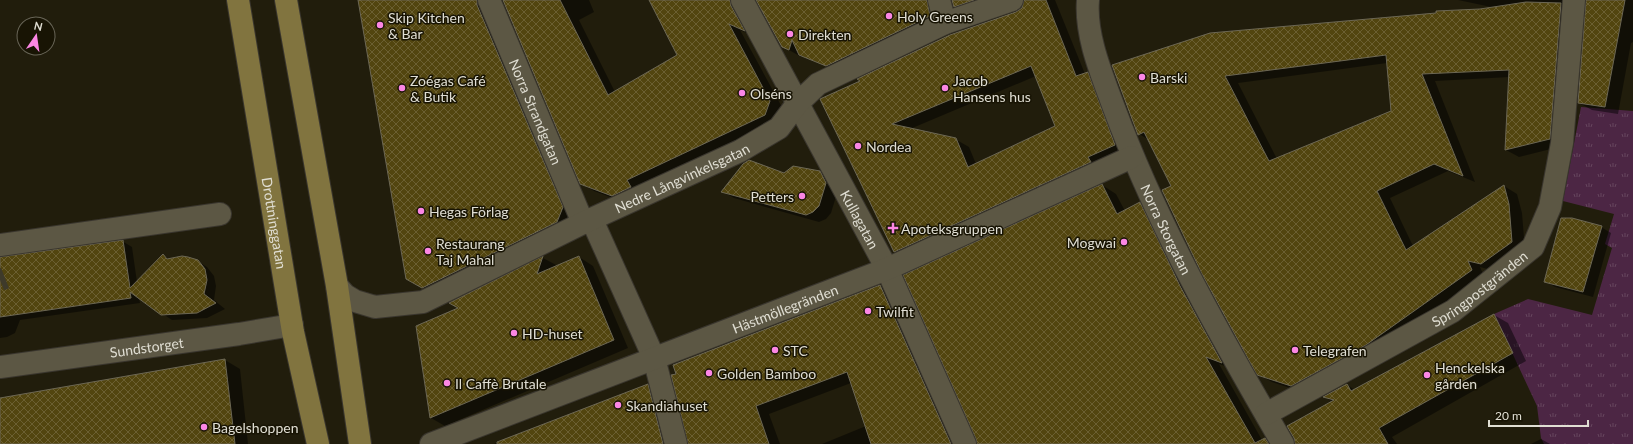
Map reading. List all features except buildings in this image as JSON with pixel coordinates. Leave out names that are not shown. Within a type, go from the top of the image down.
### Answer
[{"type":"main road","name":"Drottninggatan","points":[[238,0],[292,325],[304,386],[318,444]]},
{"type":"main road","points":[[286,0],[337,286],[360,444]]},
{"type":"street","name":"Norra Strandgatan","points":[[489,0],[587,221],[654,358],[676,444]]},
{"type":"street","name":"Kullagatan","points":[[742,0],[887,269],[965,444]]},
{"type":"street","points":[[939,0],[945,23]]},
{"type":"street","name":"Nedre Långvinkelsgatan","points":[[337,286],[345,295],[355,301],[375,306],[423,302],[587,221],[740,151],[779,128],[798,104],[818,84],[945,23],[1012,0]]},
{"type":"street","name":"Norra Storgatan","points":[[1088,0],[1087,8],[1096,58],[1132,156],[1196,291],[1283,444]]},
{"type":"street","name":"Springpostgränden","points":[[1266,414],[1453,311],[1533,247],[1550,207],[1562,143],[1574,0]]},
{"type":"street","name":"Hästmöllegränden","points":[[431,444],[887,269],[1132,156]]},
{"type":"street","points":[[0,245],[220,214]]},
{"type":"street","name":"Sundstorget","points":[[0,367],[239,334],[292,325]]},
{"type":"green space","points":[[1581,107],[1633,111],[1633,444],[1544,444],[1541,438],[1537,406],[1494,314],[1528,299],[1592,315],[1612,248],[1605,244],[1614,214],[1563,201]]},
{"type":"tunnel","points":[[0,280],[5,278]]},
{"type":"place","name":"Holy Greens","points":[[889,16]]},
{"type":"place","name":"Skip Kitchen & Bar","points":[[380,25]]},
{"type":"place","name":"Direkten","points":[[790,34]]},
{"type":"place","name":"Barski","points":[[1142,77]]},
{"type":"place","name":"Zoégas Café & Butik","points":[[402,88]]},
{"type":"place","name":"Jacob Hansens hus","points":[[945,88]]},
{"type":"place","name":"Olséns","points":[[742,93]]},
{"type":"place","name":"Nordea","points":[[858,146]]},
{"type":"place","name":"Petters","points":[[802,196]]},
{"type":"place","name":"Hegas Förlag","points":[[421,211]]},
{"type":"place","name":"Apoteksgruppen","points":[[893,228]]},
{"type":"place","name":"Mogwai","points":[[1124,242]]},
{"type":"place","name":"Restaurang Taj Mahal","points":[[428,251]]},
{"type":"place","name":"Twilfit","points":[[868,311]]},
{"type":"place","name":"HD-huset","points":[[514,333]]},
{"type":"place","name":"STC","points":[[775,350]]},
{"type":"place","name":"Telegrafen","points":[[1295,350]]},
{"type":"place","name":"Golden Bamboo","points":[[709,373]]},
{"type":"place","name":"Henckelska gården","points":[[1427,375]]},
{"type":"place","name":"Il Caffè Brutale","points":[[447,383]]},
{"type":"place","name":"Skandiahuset","points":[[618,405]]},
{"type":"place","name":"Bagelshoppen","points":[[204,427]]}]
